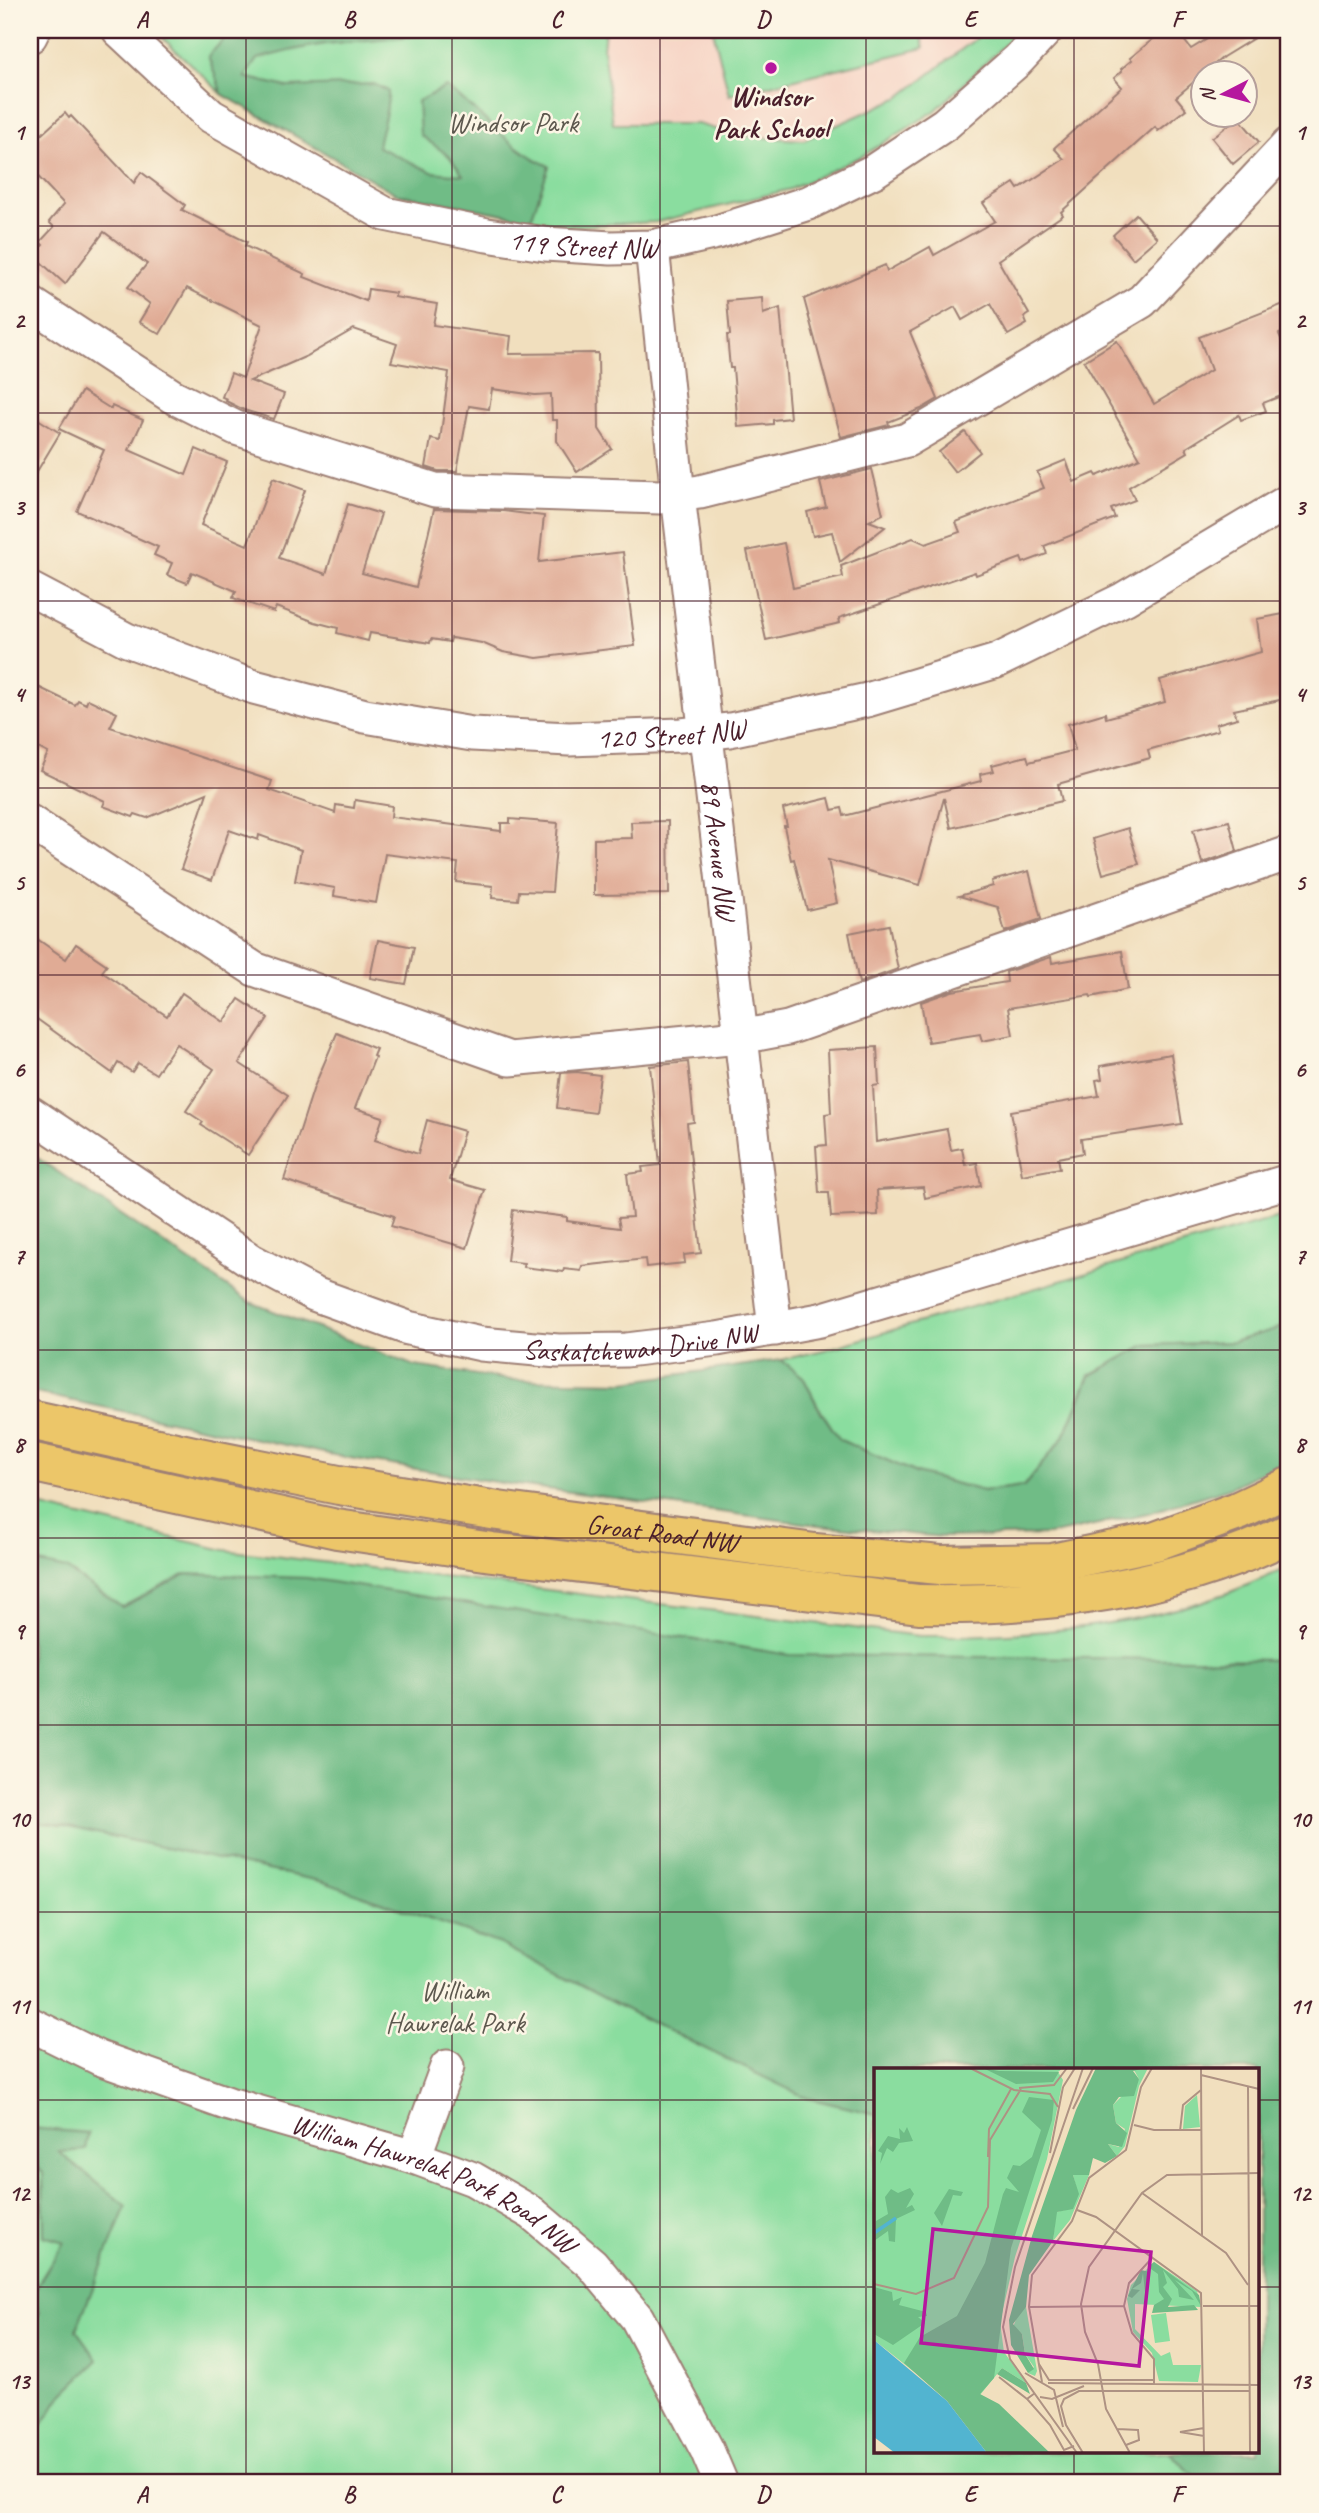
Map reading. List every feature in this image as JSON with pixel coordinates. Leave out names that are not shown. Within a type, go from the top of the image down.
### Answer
[{"type":"main road","name":"Groat Road NW","points":[[30,1420],[273,1472],[498,1511],[815,1553],[940,1565],[1052,1563],[1143,1544],[1238,1511],[1289,1487]]},
{"type":"main road","name":"Groat Road NW","points":[[30,1462],[337,1529],[492,1552],[919,1604],[1035,1602],[1103,1592],[1175,1576],[1262,1546],[1289,1533]]},
{"type":"street","points":[[30,36],[33,30]]},
{"type":"street","name":"119 Street NW","points":[[119,30],[211,116],[385,214],[545,244],[652,247],[717,232],[808,203],[874,171],[945,124],[1018,60],[1046,30]]},
{"type":"street","points":[[30,303],[172,396],[236,428],[435,490],[660,497],[678,495],[700,492],[907,440],[1142,301],[1289,144]]},
{"type":"street","name":"89 Avenue NW","points":[[652,247],[678,495],[775,1329]]},
{"type":"street","name":"120 Street NW","points":[[30,589],[127,640],[254,687],[365,716],[486,735],[569,739],[707,732],[730,730],[867,700],[997,661],[1124,599],[1289,501]]},
{"type":"street","points":[[30,822],[254,969],[510,1059],[740,1037],[788,1028],[1289,853]]},
{"type":"street","name":"Saskatchewan Drive NW","points":[[30,1113],[250,1260],[314,1294],[408,1328],[481,1344],[558,1351],[626,1350],[820,1320],[1289,1181]]},
{"type":"street","name":"William Hawrelak Park Road NW","points":[[30,2024],[99,2059],[229,2104],[414,2157],[473,2179],[532,2213],[592,2264],[636,2318],[696,2429],[721,2483]]},
{"type":"street","points":[[414,2157],[447,2067]]},
{"type":"shaded area","name":"Windsor Park School","points":[[605,30],[984,30],[900,97],[804,140],[739,136],[698,124],[613,124],[603,49]]},
{"type":"green space","name":"Windsor Park","points":[[154,30],[605,30],[603,49],[613,124],[698,124],[739,136],[804,140],[900,97],[984,30],[1020,30],[935,111],[862,156],[791,189],[657,222],[568,226],[397,194],[222,94]]},
{"type":"green space","points":[[230,30],[462,30],[300,48],[257,59],[245,77],[287,87],[374,84],[388,91],[378,147],[432,172],[463,175],[449,156],[420,135],[418,101],[446,87],[522,150],[549,166],[531,219],[397,194],[222,94],[208,56]]},
{"type":"green space","points":[[713,30],[920,30],[924,48],[729,95]]},
{"type":"green space","points":[[30,1153],[250,1302],[415,1366],[511,1380],[625,1382],[781,1360],[803,1377],[818,1407],[840,1440],[916,1473],[983,1491],[1024,1486],[1064,1437],[1090,1376],[1145,1345],[1233,1342],[1289,1325],[1289,1459],[1229,1488],[1148,1513],[1049,1535],[942,1537],[818,1525],[502,1483],[343,1457],[30,1392]]},
{"type":"green space","points":[[1289,1214],[1289,1325],[1233,1342],[1145,1345],[1090,1375],[1064,1437],[1024,1486],[983,1491],[916,1473],[840,1440],[803,1377],[781,1360],[828,1349]]},
{"type":"green space","name":"William Hawrelak Park","points":[[30,1504],[224,1550],[919,1636],[1035,1632],[1151,1615],[1233,1591],[1289,1567],[1289,2483],[30,2483]]},
{"type":"green space","points":[[30,1561],[66,1569],[122,1607],[186,1574],[307,1578],[790,1655],[1289,1660],[1289,2483],[1201,2483],[1172,2454],[1260,2454],[1260,2068],[874,2068],[874,2114],[807,2098],[648,2021],[500,1944],[324,1882],[54,1824],[30,1822]]},
{"type":"green space","points":[[30,2128],[88,2133],[85,2150],[59,2152],[126,2206],[76,2330],[98,2360],[62,2395],[30,2443],[30,2330],[40,2311],[30,2297],[64,2242],[44,2236],[43,2173],[30,2160]]},
{"type":"building","points":[[1164,30],[1176,30],[1191,49],[1222,30],[1267,30],[1219,60],[1190,60],[1190,85],[1176,97],[1186,109],[1158,131],[1155,127],[1061,212],[1063,215],[998,260],[1029,314],[1024,317],[1027,324],[1008,335],[990,304],[962,320],[955,307],[910,332],[938,399],[888,422],[889,425],[841,437],[804,299],[885,265],[887,271],[930,247],[934,255],[995,221],[983,203],[1014,183],[1018,189],[1064,159],[1054,148],[1122,87],[1114,78],[1132,60],[1130,58]]},
{"type":"building","points":[[65,113],[69,118],[71,116],[134,183],[141,172],[185,205],[182,210],[247,242],[245,246],[305,274],[304,277],[366,301],[368,289],[396,293],[394,297],[437,304],[433,325],[511,336],[509,354],[598,353],[599,429],[612,449],[577,472],[557,441],[557,420],[552,420],[551,394],[535,395],[492,389],[489,409],[469,406],[457,471],[438,471],[426,467],[431,439],[440,441],[449,372],[391,362],[397,344],[354,329],[307,356],[250,381],[284,394],[274,419],[244,410],[226,401],[227,399],[222,397],[231,373],[243,378],[262,325],[187,288],[160,334],[139,322],[150,304],[128,287],[147,264],[104,232],[65,284],[33,255],[43,245],[40,242],[54,227],[49,222],[64,204],[30,168],[30,145]]},
{"type":"building","points":[[1222,130],[1249,130],[1259,142],[1233,164],[1212,138]]},
{"type":"building","points":[[1136,214],[1157,238],[1133,259],[1113,235]]},
{"type":"building","points":[[762,298],[763,314],[780,308],[790,418],[773,420],[773,424],[738,427],[727,335],[730,335],[727,301]]},
{"type":"building","points":[[1289,302],[1289,330],[1279,334],[1289,359],[1289,393],[1263,403],[1266,411],[1241,420],[1239,415],[1186,448],[1188,452],[1129,487],[1135,500],[1111,509],[1115,518],[1044,546],[1047,554],[1023,563],[1021,558],[839,618],[840,623],[766,640],[747,551],[784,543],[793,588],[843,577],[841,566],[913,538],[926,544],[960,532],[956,522],[1044,488],[1037,472],[1066,460],[1074,482],[1095,473],[1097,476],[1140,458],[1084,361],[1117,341],[1154,404],[1211,370],[1199,337]]},
{"type":"building","points":[[82,391],[111,409],[112,406],[143,420],[129,450],[186,475],[196,449],[227,462],[201,525],[247,545],[273,478],[305,490],[279,558],[326,574],[348,504],[381,514],[362,573],[416,587],[434,509],[503,511],[544,516],[539,562],[623,552],[635,646],[537,658],[503,652],[482,643],[451,638],[450,642],[431,639],[430,643],[370,633],[368,641],[337,633],[338,628],[276,607],[274,612],[233,598],[236,591],[192,572],[187,583],[167,575],[172,563],[154,555],[158,547],[77,511],[104,450],[59,429]]},
{"type":"building","points":[[30,414],[60,433],[30,483]]},
{"type":"building","points":[[965,432],[980,452],[955,472],[939,452]]},
{"type":"building","points":[[872,469],[883,514],[869,521],[885,527],[840,562],[832,532],[813,536],[807,512],[826,507],[820,482]]},
{"type":"building","points":[[1289,613],[1289,698],[1234,710],[1237,718],[1216,724],[1218,730],[1148,750],[1150,758],[1058,784],[1062,801],[951,828],[944,798],[920,885],[828,860],[837,903],[807,910],[794,859],[791,860],[783,809],[829,798],[832,810],[842,808],[844,816],[981,781],[980,774],[994,771],[992,765],[1027,756],[1029,762],[1075,750],[1068,724],[1105,713],[1106,718],[1165,702],[1160,680],[1261,652],[1257,619]]},
{"type":"building","points":[[30,683],[75,705],[78,700],[86,704],[88,699],[117,713],[110,727],[272,781],[269,790],[335,813],[336,805],[354,808],[355,800],[392,806],[391,817],[501,831],[501,823],[510,823],[510,819],[558,823],[552,892],[519,891],[518,900],[492,898],[493,886],[456,882],[458,863],[385,854],[376,903],[334,896],[335,888],[295,881],[301,850],[259,835],[258,840],[229,830],[212,880],[181,869],[207,793],[147,818],[135,814],[133,817],[103,806],[105,801],[40,770],[48,753],[30,744]]},
{"type":"building","points":[[668,821],[669,894],[594,895],[594,839],[632,838],[631,822]]},
{"type":"building","points":[[1229,821],[1237,851],[1202,863],[1193,830]]},
{"type":"building","points":[[1128,828],[1139,864],[1103,874],[1093,839]]},
{"type":"building","points":[[1029,871],[1041,919],[1005,932],[998,907],[959,896],[993,886],[992,881]]},
{"type":"building","points":[[889,925],[898,969],[859,983],[849,933]]},
{"type":"building","points":[[30,934],[66,959],[76,944],[107,965],[102,972],[167,1016],[182,993],[224,1022],[239,999],[268,1018],[239,1063],[288,1095],[248,1155],[201,1125],[203,1122],[186,1111],[214,1069],[176,1044],[156,1074],[138,1063],[132,1072],[118,1063],[112,1073],[30,1014]]},
{"type":"building","points":[[378,940],[414,947],[406,984],[370,978]]},
{"type":"building","points":[[1122,951],[1128,989],[1091,997],[1090,995],[1008,1008],[1013,1035],[982,1041],[980,1034],[928,1042],[921,1002],[952,991],[1007,982],[1006,972],[1051,957],[1052,963]]},
{"type":"building","points":[[337,1033],[376,1049],[355,1108],[383,1117],[375,1140],[418,1154],[427,1120],[464,1131],[450,1180],[485,1190],[467,1248],[391,1226],[394,1216],[284,1180],[314,1087]]},
{"type":"building","points":[[877,1047],[879,1085],[873,1086],[876,1142],[947,1129],[951,1150],[962,1148],[965,1165],[977,1163],[981,1186],[925,1198],[923,1187],[877,1190],[878,1215],[831,1217],[829,1193],[819,1193],[816,1146],[827,1145],[825,1114],[831,1113],[828,1050]]},
{"type":"building","points":[[1171,1054],[1182,1124],[1081,1139],[1083,1153],[1058,1158],[1060,1168],[1022,1175],[1011,1111],[1099,1096],[1096,1080],[1102,1079],[1100,1066]]},
{"type":"building","points":[[688,1062],[694,1122],[687,1123],[701,1253],[684,1255],[685,1263],[646,1267],[645,1259],[582,1266],[581,1271],[564,1269],[563,1272],[523,1267],[524,1263],[507,1261],[513,1210],[620,1228],[618,1218],[632,1217],[627,1174],[643,1172],[642,1167],[660,1165],[650,1066]]},
{"type":"building","points":[[561,1073],[600,1075],[595,1113],[557,1108]]},
{"type":"place","name":"Windsor Park School","points":[[771,68]]}]
